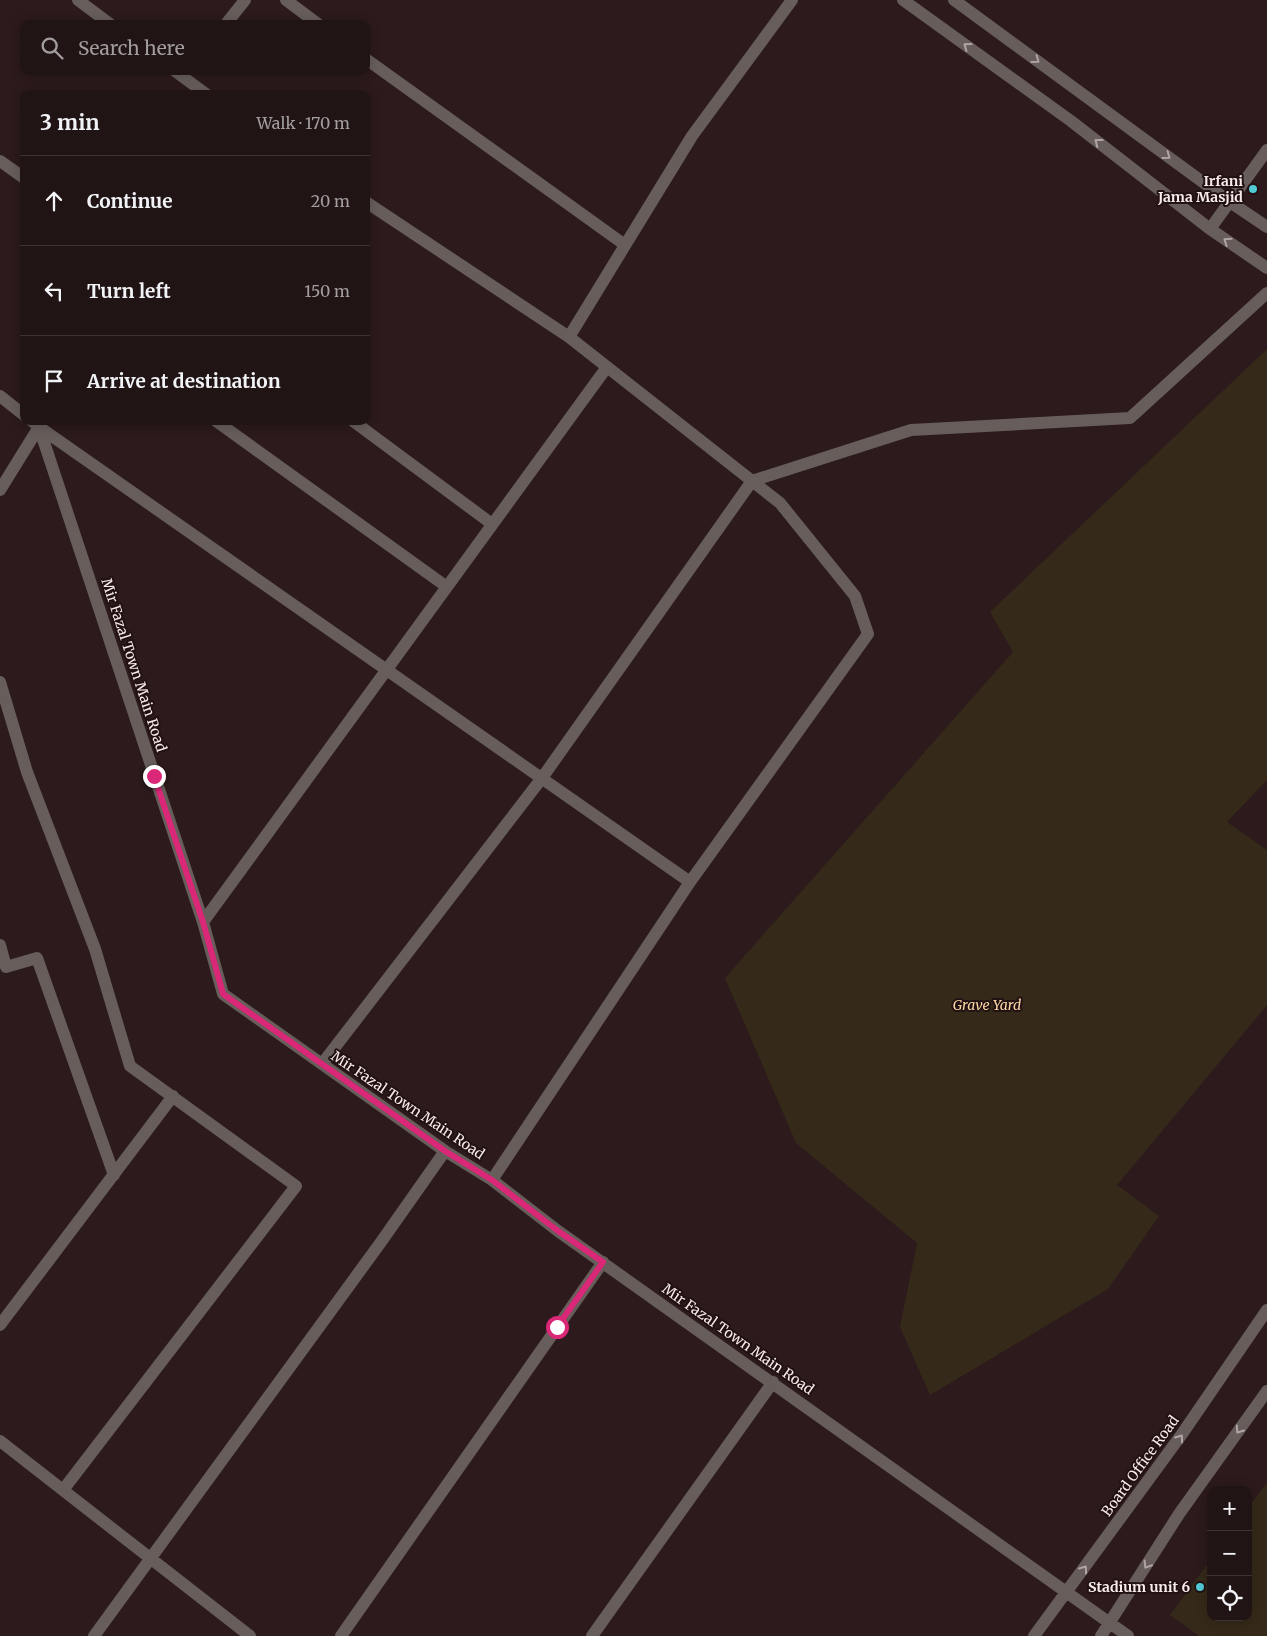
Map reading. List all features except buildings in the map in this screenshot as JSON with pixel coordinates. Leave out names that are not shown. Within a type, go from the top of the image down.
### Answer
[{"type":"street","points":[[78,0],[105,20]]},
{"type":"street","points":[[229,20],[245,0]]},
{"type":"street","points":[[286,0],[313,20]]},
{"type":"street","points":[[569,337],[692,136],[792,0]]},
{"type":"street","points":[[903,0],[1071,121],[1210,229],[1267,268]]},
{"type":"street","points":[[954,0],[1267,227]]},
{"type":"street","points":[[370,62],[625,245]]},
{"type":"street","points":[[184,75],[201,90]]},
{"type":"street","points":[[1210,229],[1267,150]]},
{"type":"street","points":[[0,161],[20,175]]},
{"type":"street","points":[[370,205],[569,337],[780,502],[855,596],[868,634],[690,882],[492,1180]]},
{"type":"street","points":[[322,1064],[542,778],[752,481],[911,430],[1130,418],[1267,293]]},
{"type":"street","points":[[203,922],[607,367]]},
{"type":"street","points":[[0,396],[20,412]]},
{"type":"street","points":[[0,490],[34,425]]},
{"type":"street","name":"Mir Fazal Town Main Road","points":[[35,425],[203,922],[223,994],[445,1151],[492,1180],[558,1231],[1128,1636]]},
{"type":"street","points":[[36,425],[690,882]]},
{"type":"street","points":[[222,425],[447,587]]},
{"type":"street","points":[[358,425],[492,524]]},
{"type":"street","points":[[0,682],[27,772],[95,948],[130,1066],[296,1186],[62,1490]]},
{"type":"street","points":[[0,945],[6,967],[37,958],[114,1175]]},
{"type":"street","points":[[0,1325],[173,1096]]},
{"type":"street","points":[[94,1636],[152,1559],[445,1151]]},
{"type":"street","points":[[341,1636],[603,1262]]},
{"type":"street","name":"Board Office Road","points":[[1034,1636],[1182,1434],[1267,1310]]},
{"type":"street","points":[[592,1636],[773,1382]]},
{"type":"street","points":[[1101,1636],[1179,1514],[1267,1391]]},
{"type":"street","points":[[0,1441],[250,1636]]},
{"type":"green space","name":"Grave Yard","points":[[1267,349],[1267,780],[1227,822],[1267,850],[1267,1005],[1117,1185],[1159,1216],[1108,1289],[930,1395],[900,1327],[917,1243],[796,1143],[725,978],[1013,652],[990,612]]},
{"type":"green space","name":"Stadium unit 6","points":[[1267,1483],[1267,1636],[1199,1636],[1170,1615],[1207,1564],[1207,1621],[1252,1621],[1252,1503]]},
{"type":"place","name":"Irfani Jama Masjid","points":[[1253,189]]},
{"type":"place","name":"Stadium unit 6","points":[[1200,1587]]},
{"type":"route","points":[[154,776],[203,922],[223,994],[445,1151],[492,1180],[558,1231],[603,1262],[557,1327]]}]
